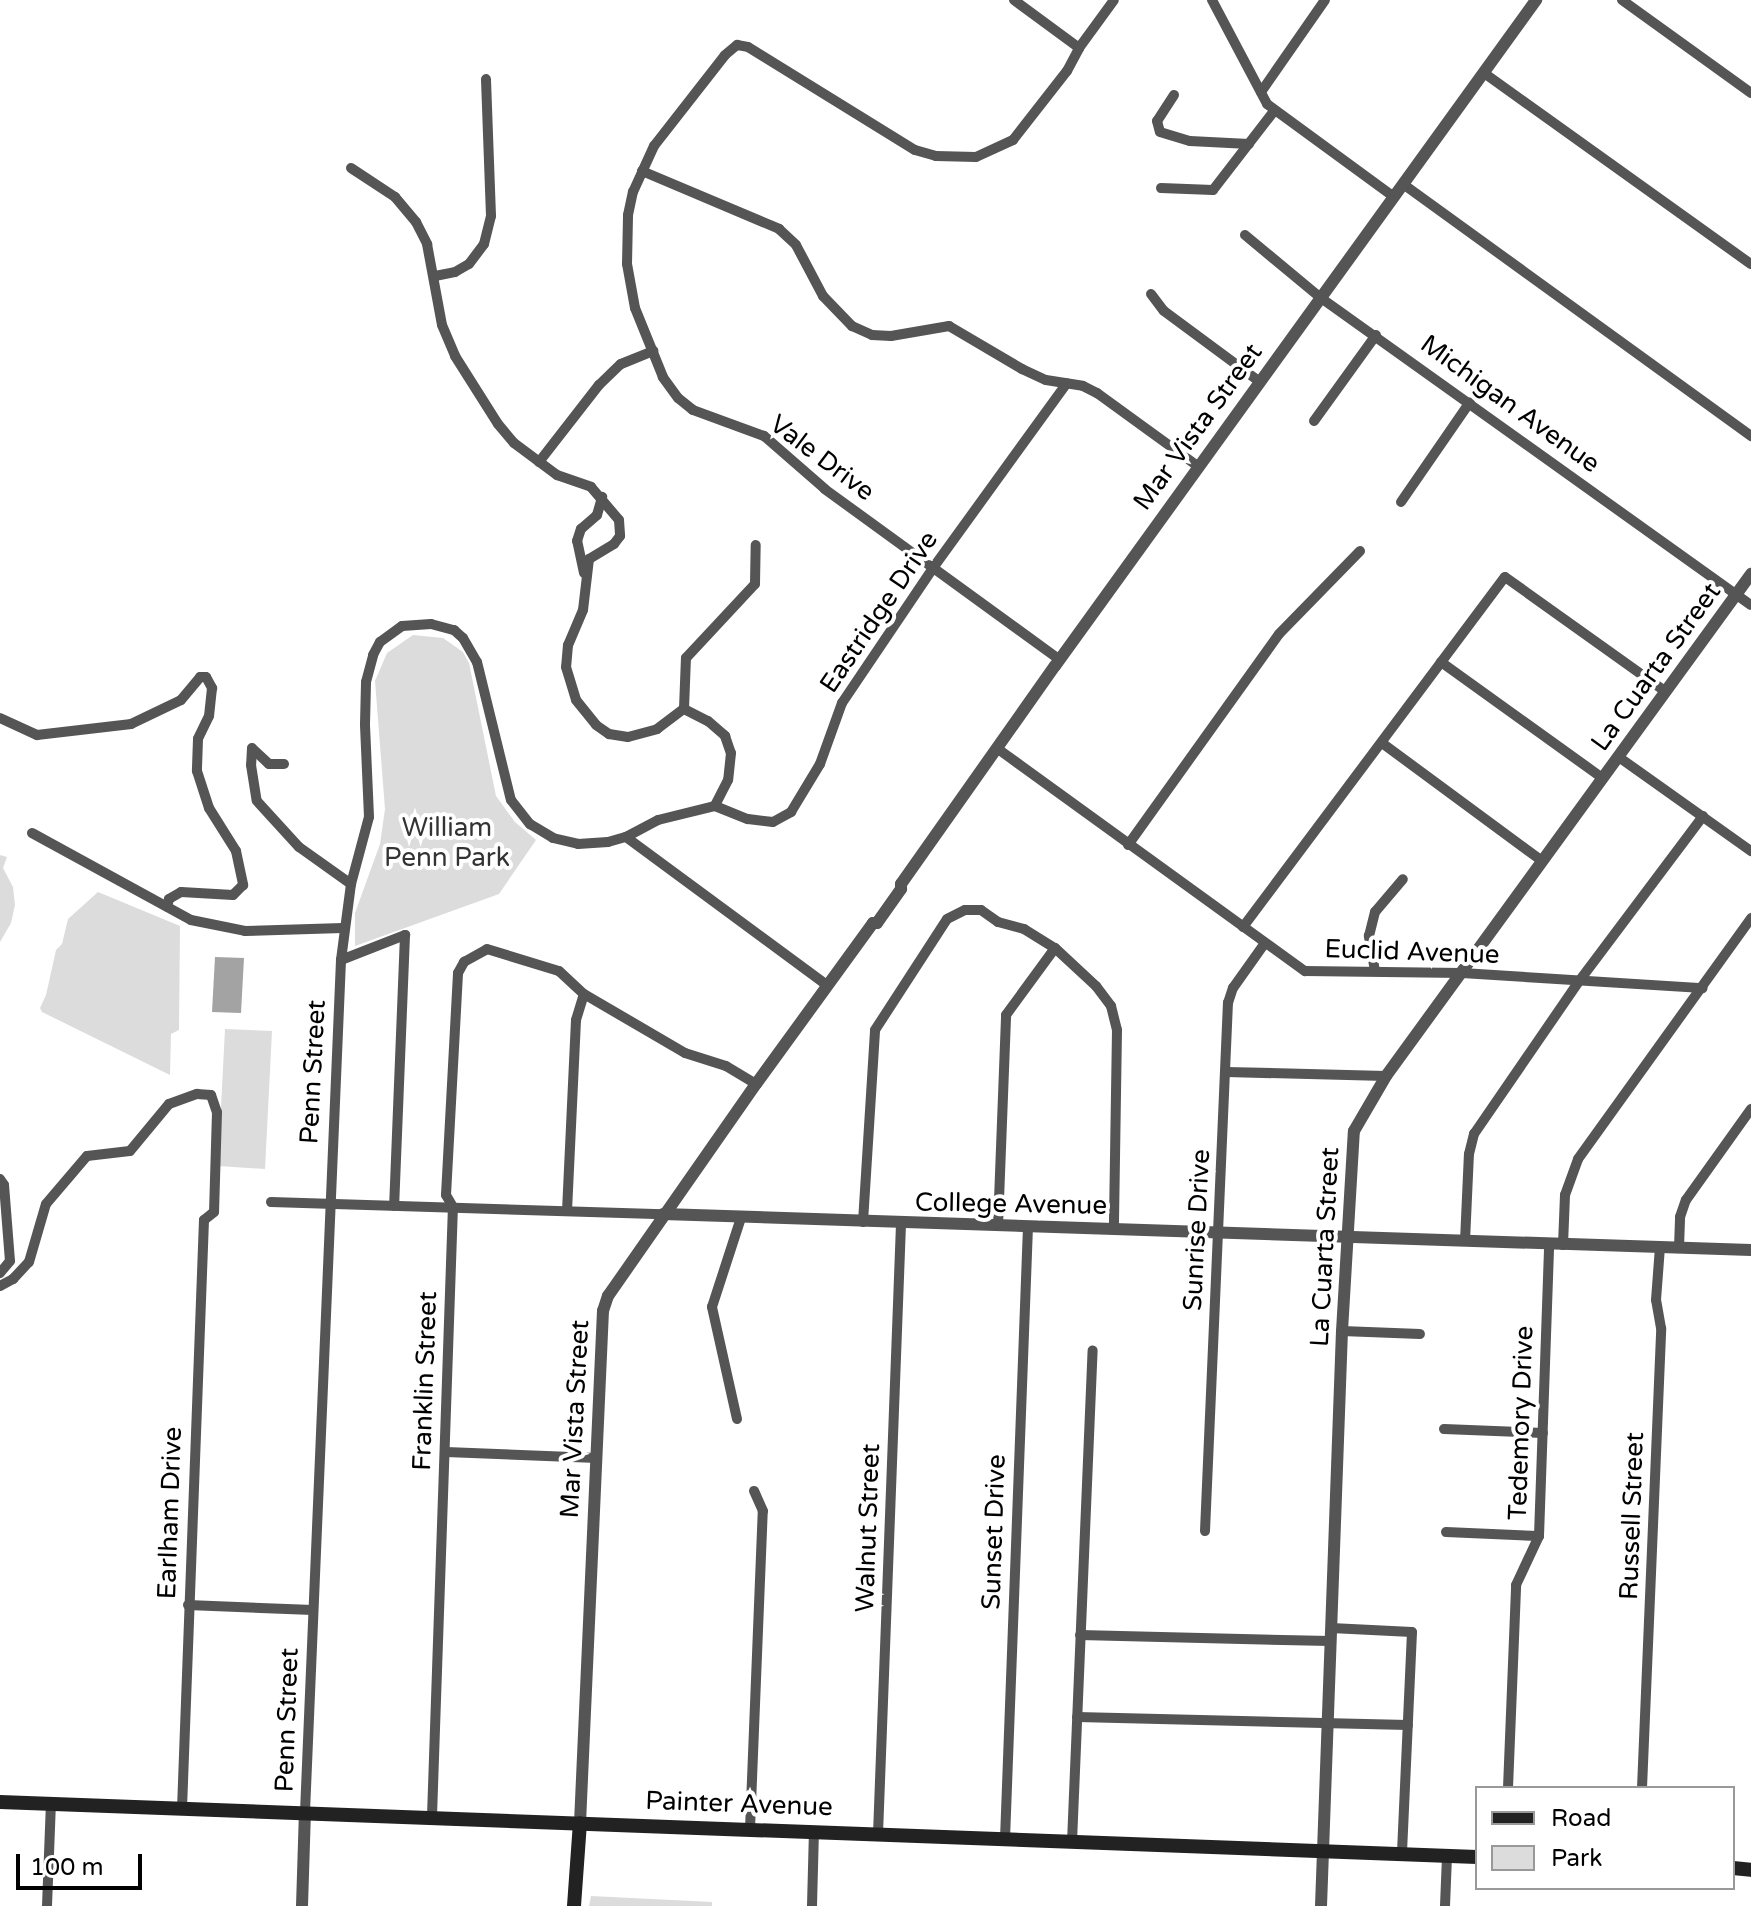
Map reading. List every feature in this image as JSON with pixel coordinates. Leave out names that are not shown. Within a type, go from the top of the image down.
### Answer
[{"type":"main road","name":"Painter Avenue","points":[[0,1802],[1475,1857]]},
{"type":"main road","name":"Mar Vista Street","points":[[574,1906],[580,1823]]},
{"type":"street","points":[[1014,0],[1079,48],[1114,0]]},
{"type":"street","points":[[1261,92],[1325,0]]},
{"type":"street","name":"Mar Vista Street","points":[[580,1823],[603,1311],[617,1282],[873,923],[871,918],[896,884],[901,884],[1536,0]]},
{"type":"street","points":[[1622,0],[1751,93]]},
{"type":"street","points":[[1216,2],[1261,92],[1274,111],[1394,197]]},
{"type":"street","name":"Vale Drive","points":[[1060,660],[825,489],[764,436],[693,410],[678,398],[663,377],[635,308],[627,264],[628,215],[642,171],[667,127],[725,55],[737,45],[748,47],[915,150],[957,159],[996,151],[1013,140],[1067,71],[1079,48]]},
{"type":"street","points":[[1484,73],[1751,264]]},
{"type":"street","points":[[435,276],[469,264],[484,244],[491,216],[486,79]]},
{"type":"street","points":[[1174,95],[1157,121],[1160,132],[1190,141],[1249,144]]},
{"type":"street","points":[[1161,188],[1213,190],[1274,111]]},
{"type":"street","points":[[351,168],[395,197],[416,222],[427,244],[442,325],[455,356],[498,424],[514,443],[557,475],[591,487],[619,520],[620,536],[589,559],[585,597],[568,645],[566,667],[576,700],[585,714],[609,734],[628,737],[657,729],[684,709]]},
{"type":"street","points":[[642,171],[779,229],[796,245],[823,296],[852,326],[872,335],[891,336],[949,326],[1022,369],[1046,380],[1067,383],[1105,398],[1199,467]]},
{"type":"street","points":[[1403,184],[1751,436]]},
{"type":"street","name":"Michigan Avenue","points":[[1245,235],[1321,298],[1751,605]]},
{"type":"street","points":[[1151,294],[1164,311],[1260,382]]},
{"type":"street","points":[[1314,421],[1376,335]]},
{"type":"street","points":[[539,462],[610,374],[621,364],[653,351]]},
{"type":"street","name":"Eastridge Drive","points":[[715,806],[748,819],[773,822],[791,812],[820,764],[842,703],[933,568],[1067,383]]},
{"type":"street","points":[[1401,502],[1470,402]]},
{"type":"street","points":[[585,579],[577,541],[581,529],[597,515],[602,497]]},
{"type":"street","points":[[684,709],[686,658],[755,584],[756,545]]},
{"type":"street","points":[[1128,845],[1279,634],[1360,551]]},
{"type":"street","name":"La Cuarta Street","points":[[1321,1906],[1342,1331],[1354,1131],[1386,1076],[1751,574]]},
{"type":"street","points":[[1243,927],[1505,577],[1665,691]]},
{"type":"street","name":"Penn Street","points":[[302,1906],[341,960],[351,884],[365,841],[371,801],[365,724],[368,670],[380,642],[402,626],[416,624],[454,630],[470,649],[481,679],[505,787],[530,824],[553,838],[578,844],[626,837]]},
{"type":"street","points":[[1441,662],[1601,777]]},
{"type":"street","points":[[0,718],[37,735],[131,724],[181,700],[200,677],[206,677],[212,688],[209,716],[198,739],[197,771],[209,808],[236,851],[243,885],[233,895],[181,892],[169,899],[167,907]]},
{"type":"street","points":[[684,709],[708,721],[725,736],[731,753],[728,780],[715,806],[658,820],[626,837],[827,985]]},
{"type":"street","points":[[1382,743],[1542,861]]},
{"type":"street","points":[[284,764],[269,764],[252,748],[251,765],[257,801],[299,847],[351,884]]},
{"type":"street","name":"Euclid Avenue","points":[[998,749],[1305,971],[1462,973],[1703,988]]},
{"type":"street","points":[[1620,758],[1751,851]]},
{"type":"street","points":[[1465,1241],[1469,1154],[1474,1134],[1580,980],[1703,816]]},
{"type":"street","points":[[32,833],[191,920],[245,931],[343,928]]},
{"type":"street","points":[[1375,971],[1369,936],[1375,912],[1403,879]]},
{"type":"street","points":[[863,1222],[875,1030],[947,919],[965,910],[981,910],[998,922],[1024,929],[1055,948],[1111,1006],[1117,1030],[1114,1228]]},
{"type":"street","name":"Tedemory Drive","points":[[1508,1786],[1516,1585],[1539,1536],[1556,1245],[1565,1195],[1578,1159],[1751,918]]},
{"type":"street","points":[[341,960],[405,935],[394,1206]]},
{"type":"street","name":"Sunrise Drive","points":[[1205,1531],[1228,1003],[1233,988],[1265,943]]},
{"type":"street","points":[[998,1226],[1006,1015],[1055,948]]},
{"type":"street","name":"Franklin Street","points":[[432,1816],[453,1207],[446,1195],[458,973],[473,955],[487,949],[559,971],[584,994]]},
{"type":"street","points":[[567,1211],[576,1020],[584,994],[685,1053],[726,1066],[756,1084]]},
{"type":"street","points":[[1226,1072],[1386,1076]]},
{"type":"street","name":"Earlham Drive","points":[[0,1286],[13,1279],[29,1262],[46,1204],[87,1156],[130,1151],[169,1104],[197,1094],[211,1095],[217,1112],[214,1212],[204,1220],[182,1808]]},
{"type":"street","points":[[1679,1248],[1680,1217],[1686,1200],[1751,1109]]},
{"type":"street","points":[[0,1179],[4,1185],[10,1257],[7,1269],[0,1273]]},
{"type":"street","name":"College Avenue","points":[[271,1202],[1751,1250]]},
{"type":"street","points":[[737,1419],[712,1307],[741,1218]]},
{"type":"street","name":"Walnut Street","points":[[878,1834],[901,1224]]},
{"type":"street","name":"Sunset Drive","points":[[1005,1839],[1028,1226]]},
{"type":"street","name":"Russell Street","points":[[1642,1786],[1661,1328],[1656,1300],[1660,1247]]},
{"type":"street","points":[[1342,1331],[1420,1334]]},
{"type":"street","points":[[1072,1842],[1093,1350]]},
{"type":"street","points":[[1444,1429],[1543,1433]]},
{"type":"street","points":[[446,1452],[597,1458]]},
{"type":"street","points":[[750,1829],[763,1511],[754,1491]]},
{"type":"street","points":[[1446,1532],[1539,1536]]},
{"type":"street","points":[[188,1605],[313,1610]]},
{"type":"street","points":[[1080,1635],[1412,1632],[1402,1855]]},
{"type":"street","points":[[1077,1717],[1408,1725]]},
{"type":"street","points":[[47,1906],[51,1804]]},
{"type":"street","points":[[812,1906],[814,1831]]},
{"type":"street","points":[[1445,1906],[1447,1856]]},
{"type":"green space","name":"William Penn Park","points":[[413,635],[443,638],[463,652],[469,663],[496,796],[515,822],[536,840],[499,894],[355,946],[355,913],[380,844],[385,809],[375,681],[387,653]]},
{"type":"green space","points":[[0,855],[7,857],[3,868],[13,887],[15,905],[11,923],[0,942]]},
{"type":"green space","points":[[98,892],[180,926],[179,1030],[171,1034],[170,1075],[42,1012],[40,1008],[68,919]]},
{"type":"green space","points":[[225,1029],[272,1031],[265,1169],[218,1166]]},
{"type":"green space","points":[[591,1896],[712,1902],[712,1906],[589,1906]]},
{"type":"shaded area","points":[[215,957],[244,958],[241,1013],[212,1012]]}]
